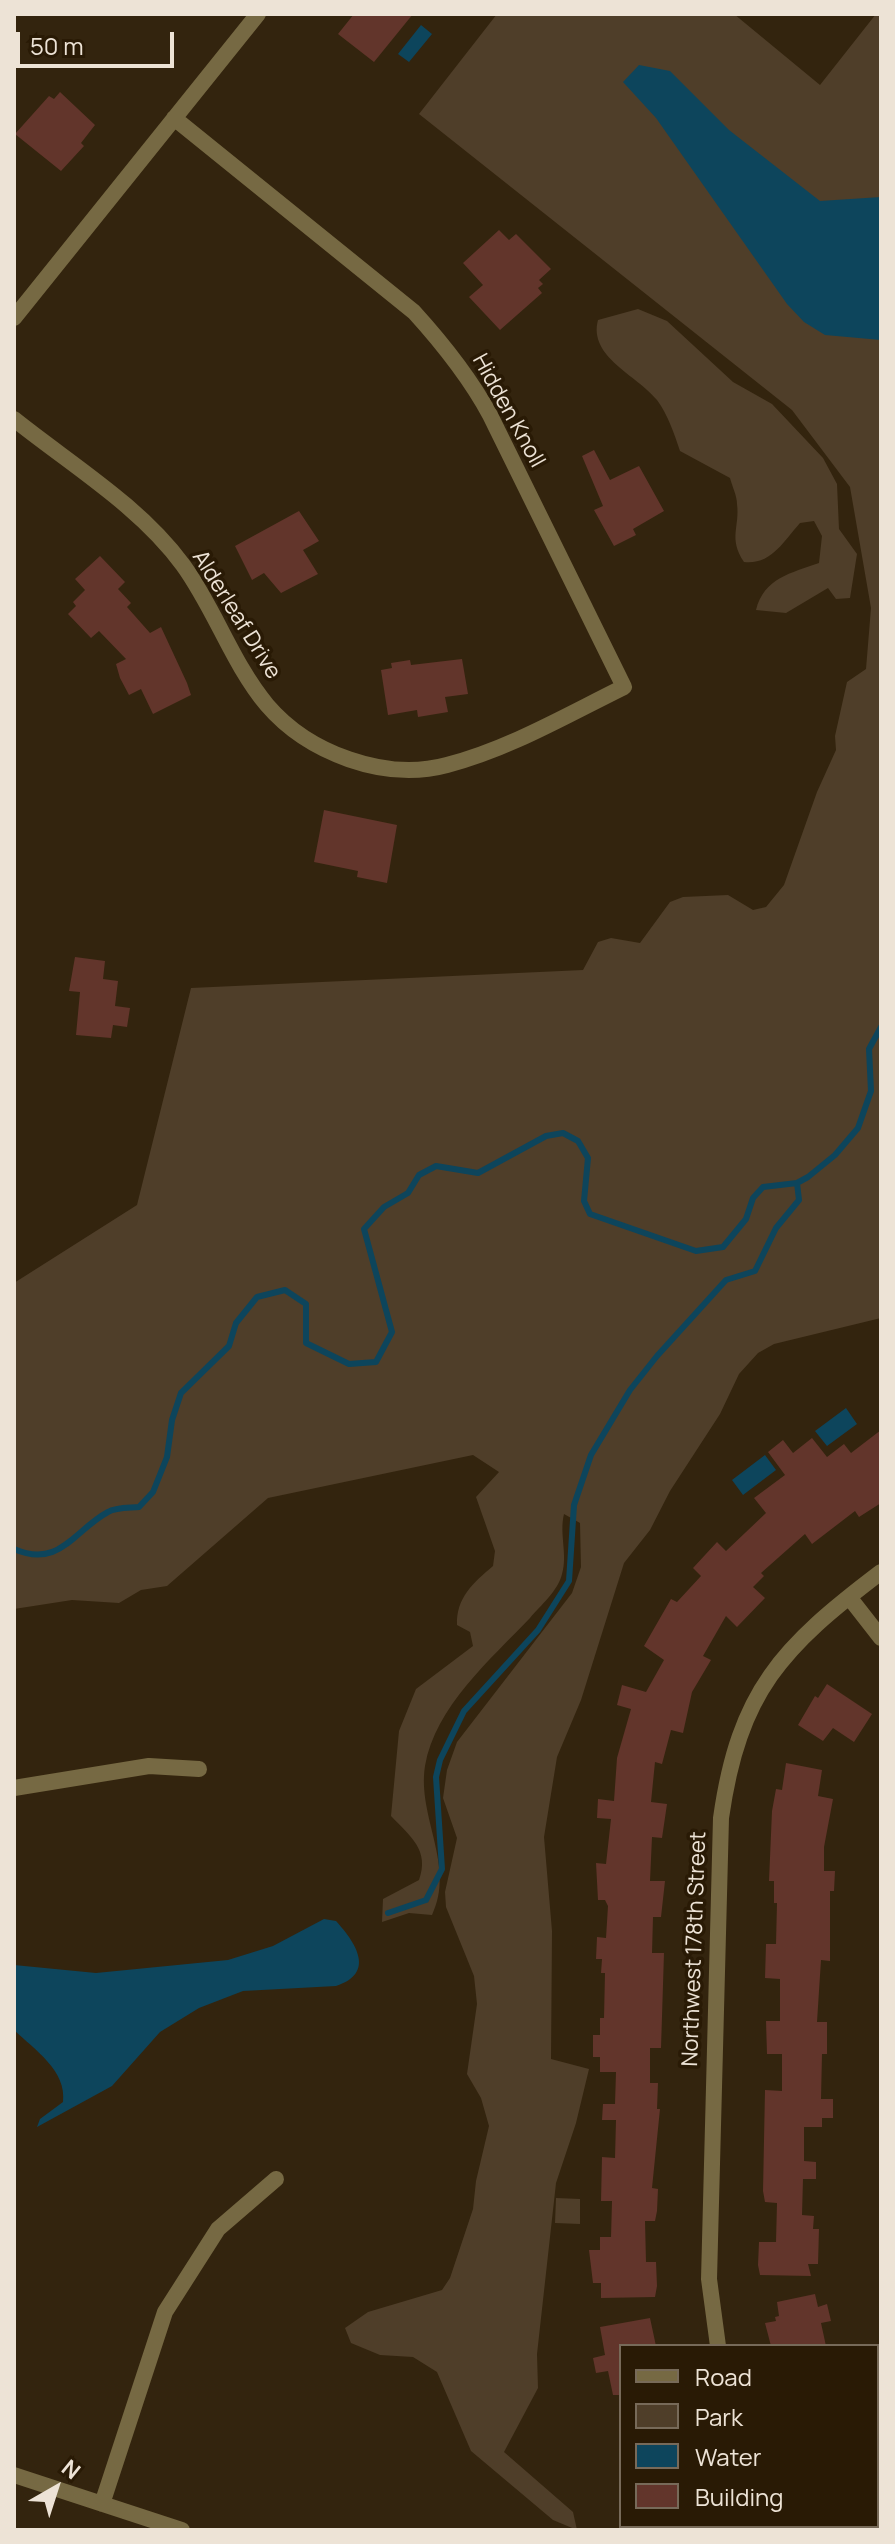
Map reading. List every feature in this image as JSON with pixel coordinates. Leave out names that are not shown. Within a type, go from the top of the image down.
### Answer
[{"type":"street","points":[[14,318],[258,14]]},
{"type":"street","name":"Hidden Knoll","points":[[174,118],[414,312],[446,347],[484,404],[624,687]]},
{"type":"street","name":"Alderleaf Drive","points":[[14,419],[145,523],[181,562],[249,680],[268,705],[294,731],[325,749],[357,762],[403,769],[445,766],[495,750],[624,687]]},
{"type":"street","name":"Northwest 178th Street","points":[[718,2344],[709,2279],[721,1818],[728,1770],[742,1724],[765,1681],[791,1646],[881,1572]]},
{"type":"street","points":[[849,1597],[881,1638]]},
{"type":"street","points":[[14,1788],[149,1766],[199,1769]]},
{"type":"street","points":[[102,2504],[165,2312],[218,2229],[276,2179]]},
{"type":"street","points":[[14,2475],[182,2530]]},
{"type":"green space","points":[[497,14],[734,14],[820,85],[876,14],[881,14],[881,1318],[774,1344],[758,1353],[739,1374],[720,1414],[670,1491],[650,1530],[624,1563],[581,1700],[557,1757],[544,1837],[552,1931],[551,2059],[589,2069],[576,2123],[556,2183],[537,2354],[538,2388],[504,2452],[573,2512],[577,2530],[553,2520],[471,2451],[437,2372],[413,2357],[380,2355],[351,2343],[345,2328],[368,2312],[442,2290],[450,2278],[473,2209],[489,2126],[481,2098],[467,2074],[477,2004],[474,1976],[446,1907],[445,1892],[457,1838],[443,1798],[447,1770],[457,1742],[572,1593],[581,1567],[580,1523],[564,1514],[564,1567],[557,1586],[467,1685],[452,1704],[431,1744],[424,1785],[440,1878],[432,1915],[409,1913],[382,1922],[383,1899],[419,1880],[422,1869],[416,1844],[391,1816],[399,1731],[416,1689],[473,1646],[470,1632],[457,1625],[457,1615],[467,1592],[493,1566],[495,1551],[476,1497],[499,1472],[473,1455],[268,1498],[167,1586],[141,1590],[119,1603],[72,1600],[14,1609],[14,1283],[137,1205],[191,988],[583,970],[598,942],[611,938],[640,943],[670,902],[683,897],[728,895],[753,910],[766,907],[784,885],[817,792],[836,750],[835,736],[847,682],[866,669],[871,608],[850,487],[792,410],[419,114]]},
{"type":"green space","points":[[638,309],[667,321],[733,382],[772,404],[823,458],[837,484],[839,529],[857,554],[850,598],[836,599],[828,588],[786,613],[756,610],[765,591],[780,578],[819,563],[822,536],[814,521],[800,523],[769,556],[744,562],[737,546],[737,501],[730,478],[680,451],[668,418],[657,400],[616,364],[600,345],[598,320]]},
{"type":"green space","points":[[556,2198],[580,2199],[580,2224],[555,2223]]},
{"type":"water","points":[[421,25],[432,34],[409,62],[398,54]]},
{"type":"water","points":[[639,65],[670,71],[729,130],[820,201],[881,197],[881,340],[825,335],[804,322],[787,304],[656,118],[623,82]]},
{"type":"water","points":[[846,1408],[857,1424],[827,1446],[815,1431]]},
{"type":"water","points":[[765,1455],[776,1470],[743,1495],[732,1480]]},
{"type":"water","points":[[324,1919],[336,1921],[355,1948],[359,1966],[348,1980],[336,1986],[243,1991],[199,2008],[160,2032],[112,2086],[37,2127],[40,2119],[63,2102],[63,2091],[48,2062],[14,2030],[14,1965],[96,1973],[228,1960],[273,1946]]},
{"type":"building","points":[[354,14],[413,14],[374,62],[338,34]]},
{"type":"building","points":[[60,92],[95,125],[81,143],[84,146],[61,171],[15,134],[49,96],[54,99]]},
{"type":"building","points":[[499,230],[509,240],[516,234],[551,269],[539,280],[543,284],[538,288],[542,293],[500,330],[469,297],[483,285],[463,263]]},
{"type":"building","points":[[594,450],[610,480],[639,466],[664,511],[633,529],[636,535],[614,546],[594,510],[603,506],[582,456]]},
{"type":"building","points":[[299,511],[319,541],[303,550],[318,574],[281,593],[264,573],[252,580],[235,546]]},
{"type":"building","points":[[100,556],[125,582],[118,589],[131,603],[127,607],[150,633],[161,627],[187,683],[191,695],[153,714],[141,689],[129,695],[120,678],[116,664],[126,659],[99,631],[91,638],[68,614],[76,606],[73,602],[85,590],[75,579]]},
{"type":"building","points":[[462,659],[468,694],[445,697],[448,712],[418,717],[417,710],[388,715],[381,670],[392,668],[391,663],[410,660],[411,665]]},
{"type":"building","points":[[324,810],[397,825],[387,883],[357,877],[358,871],[314,862]]},
{"type":"building","points":[[75,957],[105,961],[103,979],[118,981],[115,1006],[130,1008],[127,1027],[113,1025],[111,1038],[76,1035],[80,992],[69,991]]},
{"type":"building","points":[[881,1430],[881,1503],[859,1517],[855,1511],[812,1544],[805,1534],[761,1573],[764,1576],[753,1587],[765,1598],[737,1627],[726,1616],[703,1656],[711,1660],[692,1692],[683,1733],[671,1730],[662,1764],[655,1762],[651,1802],[667,1804],[662,1838],[652,1837],[650,1881],[665,1881],[661,1917],[653,1917],[652,1953],[664,1953],[661,2048],[650,2048],[650,2083],[658,2083],[657,2109],[660,2109],[652,2188],[658,2189],[657,2211],[655,2221],[645,2221],[646,2262],[656,2262],[657,2286],[655,2297],[601,2298],[601,2283],[593,2283],[589,2250],[600,2250],[600,2237],[611,2237],[612,2201],[601,2201],[602,2157],[615,2158],[616,2120],[602,2120],[603,2104],[615,2104],[616,2072],[600,2072],[600,2057],[593,2057],[593,2035],[600,2035],[600,2018],[604,2018],[605,1973],[601,1973],[602,1959],[596,1959],[597,1937],[606,1938],[608,1906],[605,1900],[598,1900],[596,1863],[606,1864],[611,1819],[597,1818],[598,1799],[614,1801],[617,1758],[631,1709],[617,1705],[622,1685],[646,1692],[664,1660],[644,1646],[671,1599],[677,1602],[701,1576],[693,1568],[717,1542],[726,1551],[766,1513],[754,1498],[785,1475],[768,1452],[783,1440],[793,1453],[812,1438],[827,1457],[844,1444],[851,1453]]},
{"type":"building","points":[[827,1684],[872,1714],[854,1742],[833,1728],[823,1741],[798,1725],[815,1696],[818,1698]]},
{"type":"building","points":[[786,1763],[822,1770],[818,1796],[833,1799],[824,1847],[824,1871],[835,1871],[834,1891],[830,1891],[830,1961],[821,1960],[817,2022],[827,2022],[827,2054],[822,2054],[821,2099],[833,2099],[833,2118],[822,2118],[822,2127],[804,2127],[804,2161],[816,2162],[816,2179],[803,2179],[802,2215],[814,2216],[813,2229],[819,2229],[818,2264],[808,2264],[811,2276],[760,2275],[758,2265],[759,2242],[776,2242],[777,2203],[765,2202],[763,2191],[765,2090],[782,2091],[782,2054],[767,2054],[766,2021],[780,2021],[780,1979],[765,1978],[766,1944],[776,1944],[777,1903],[774,1903],[774,1881],[769,1881],[772,1811],[776,1789],[782,1790]]},
{"type":"building","points":[[815,2294],[818,2307],[827,2304],[831,2321],[821,2323],[826,2344],[770,2344],[765,2323],[776,2321],[775,2317],[779,2316],[777,2302]]},
{"type":"building","points":[[650,2318],[656,2344],[619,2344],[619,2395],[613,2395],[608,2371],[596,2373],[593,2358],[605,2355],[600,2327]]},
{"type":"waterway","points":[[14,1549],[30,1554],[55,1551],[108,1512],[139,1507],[153,1492],[167,1457],[172,1420],[181,1393],[229,1346],[236,1323],[257,1297],[285,1290],[306,1304],[306,1343],[349,1364],[376,1362],[392,1332],[364,1229],[384,1207],[408,1193],[419,1175],[436,1166],[478,1173],[546,1136],[563,1133],[578,1141],[588,1158],[584,1201],[590,1214],[696,1251],[723,1247],[746,1219],[753,1198],[763,1187],[797,1183],[808,1177],[835,1155],[858,1128],[871,1091],[869,1049],[881,1027]]},
{"type":"waterway","points":[[388,1913],[426,1900],[442,1869],[436,1777],[440,1760],[464,1711],[538,1630],[569,1581],[574,1505],[591,1455],[630,1390],[657,1356],[726,1280],[755,1271],[776,1228],[799,1200],[797,1183]]}]
